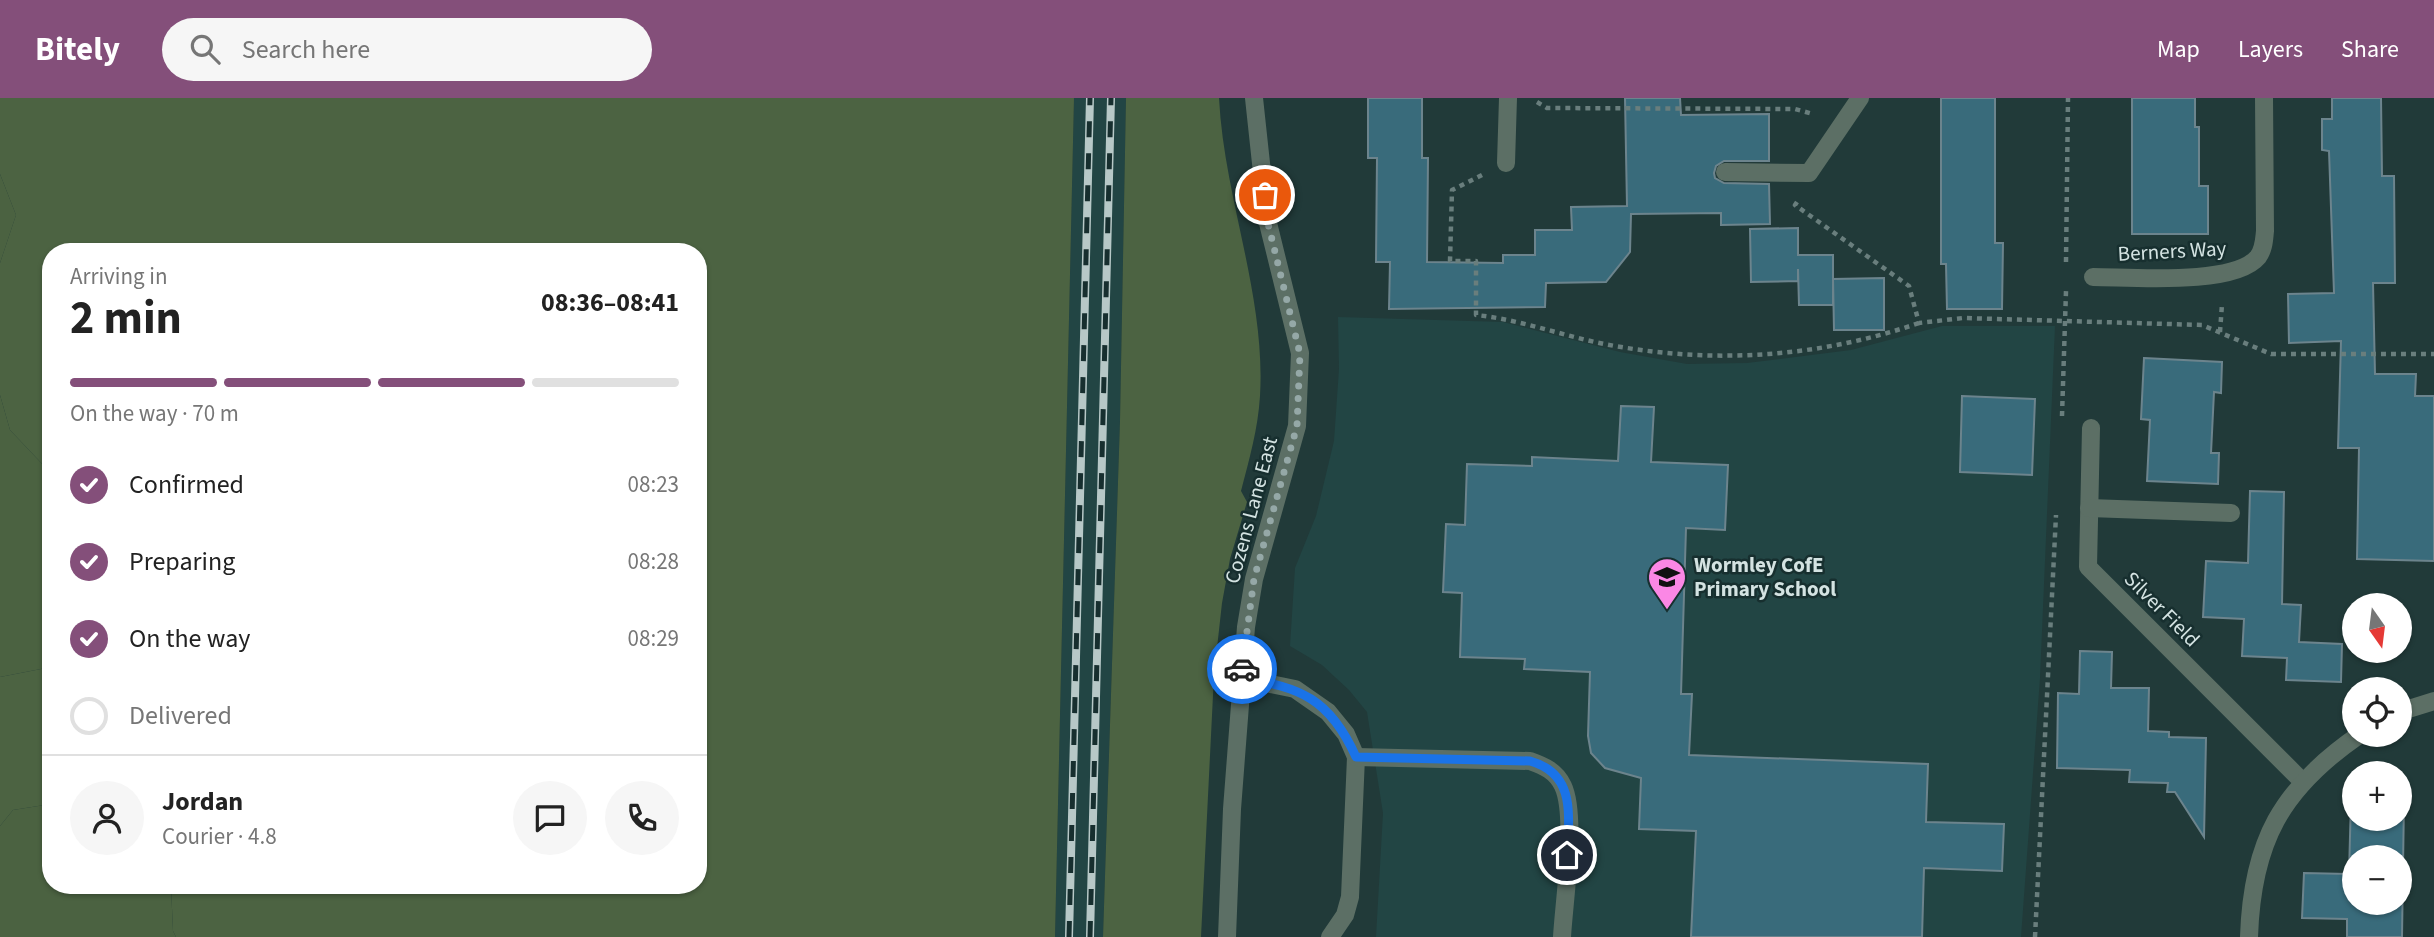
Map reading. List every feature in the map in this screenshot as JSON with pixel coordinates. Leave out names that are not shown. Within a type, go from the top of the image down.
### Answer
[{"type":"street","name":"Cozens Lane East","points":[[1227,937],[1241,678],[1254,579],[1297,426],[1300,354],[1267,219],[1254,98]]},
{"type":"street","points":[[1506,163],[1508,98]]},
{"type":"street","points":[[1725,172],[1809,173],[1860,98]]},
{"type":"street","name":"Berners Way","points":[[2094,277],[2223,275],[2249,264],[2258,257],[2266,231],[2264,98]]},
{"type":"street","name":"Silver Field","points":[[2091,428],[2088,567],[2302,781]]},
{"type":"street","points":[[2089,508],[2231,513]]},
{"type":"street","points":[[1241,678],[1295,689],[1313,700],[1328,712],[1346,734],[1356,757],[1350,897],[1345,915],[1330,937]]},
{"type":"street","points":[[2412,708],[2434,701]]},
{"type":"street","points":[[2249,937],[2252,885],[2258,859],[2270,828],[2302,781],[2344,747]]},
{"type":"street","points":[[1356,757],[1530,761],[1545,766],[1556,775],[1563,786],[1568,814],[1562,937]]},
{"type":"path","points":[[1530,98],[1547,108],[1795,109],[1842,122]]},
{"type":"path","points":[[2066,276],[2068,98]]},
{"type":"path","points":[[1506,163],[1452,190],[1450,261],[1476,261],[1476,314],[1506,318],[1613,346],[1719,357],[1766,356],[1829,348],[1919,323],[1963,318],[2202,326],[2271,354],[2434,354]]},
{"type":"path","points":[[1809,173],[1795,205],[1909,286],[1919,323]]},
{"type":"path","points":[[2062,419],[2066,287]]},
{"type":"path","points":[[2035,937],[2057,510]]},
{"type":"shaded area","points":[[1074,98],[1126,98],[1120,421],[1103,937],[1055,937]]},
{"type":"shaded area","name":"Wormley CofE Primary School","points":[[1338,317],[1503,322],[1620,352],[1687,364],[1747,363],[1851,350],[1942,326],[2055,326],[2040,678],[2021,937],[1376,937],[1383,813],[1367,712],[1349,690],[1322,665],[1290,646],[1295,568],[1316,516],[1334,441],[1339,369]]},
{"type":"green space","points":[[0,98],[1074,98],[1055,937],[176,937],[173,931],[171,894],[707,894],[707,243],[42,243],[42,464],[10,430],[0,395],[0,263],[16,215],[0,174]]},
{"type":"green space","points":[[1126,98],[1219,98],[1228,173],[1257,321],[1260,396],[1253,444],[1241,491],[1247,502],[1230,559],[1214,675],[1201,937],[1103,937],[1120,421]]},
{"type":"green space","points":[[0,174],[16,215],[0,263]]},
{"type":"green space","points":[[0,395],[10,430],[42,464],[42,669],[0,677]]},
{"type":"green space","points":[[42,669],[42,805],[13,810],[0,826],[0,677]]},
{"type":"green space","points":[[42,805],[42,894],[171,894],[173,931],[176,937],[0,937],[0,826],[13,810]]},
{"type":"building","points":[[1368,98],[1422,98],[1422,158],[1428,158],[1427,262],[1503,263],[1503,255],[1535,255],[1535,230],[1572,230],[1571,207],[1627,206],[1625,98],[1680,98],[1681,115],[1769,114],[1769,161],[1724,161],[1716,166],[1714,173],[1715,178],[1724,183],[1769,184],[1770,224],[1721,225],[1721,213],[1631,214],[1630,252],[1606,282],[1546,283],[1545,307],[1389,309],[1390,262],[1376,262],[1377,158],[1368,158]]},
{"type":"building","points":[[1941,98],[1995,98],[1995,243],[2003,243],[2002,309],[1947,309],[1946,264],[1941,264]]},
{"type":"building","points":[[2132,98],[2195,98],[2195,127],[2199,127],[2199,186],[2208,186],[2208,234],[2132,234]]},
{"type":"building","points":[[2332,98],[2381,98],[2382,176],[2394,176],[2395,283],[2373,283],[2375,374],[2416,374],[2415,396],[2434,396],[2434,561],[2357,559],[2359,448],[2338,448],[2341,341],[2289,343],[2288,294],[2334,293],[2329,151],[2322,150],[2322,119],[2332,119]]},
{"type":"building","points":[[1798,228],[1798,255],[1833,255],[1833,305],[1799,305],[1798,269],[1798,281],[1751,282],[1750,229]]},
{"type":"building","points":[[1884,278],[1884,330],[1834,330],[1833,279]]},
{"type":"building","points":[[2144,358],[2222,362],[2221,393],[2214,392],[2211,453],[2219,453],[2218,484],[2147,481],[2150,420],[2141,419]]},
{"type":"building","points":[[1962,396],[2035,399],[2032,475],[1960,472]]},
{"type":"building","points":[[1621,406],[1654,407],[1651,462],[1728,465],[1725,530],[1686,528],[1681,694],[1692,694],[1689,755],[1928,764],[1926,822],[2004,824],[2002,871],[1924,868],[1922,937],[1691,937],[1696,831],[1639,829],[1641,778],[1605,768],[1591,753],[1588,736],[1590,672],[1524,669],[1525,659],[1460,657],[1462,593],[1443,592],[1446,524],[1465,525],[1467,464],[1532,466],[1532,457],[1618,461]]},
{"type":"building","points":[[2250,491],[2284,492],[2282,604],[2301,605],[2299,642],[2342,644],[2341,682],[2286,680],[2287,658],[2242,656],[2244,619],[2203,617],[2206,561],[2248,563]]},
{"type":"building","points":[[2080,651],[2112,652],[2111,688],[2149,688],[2148,731],[2169,732],[2169,737],[2206,738],[2204,837],[2175,792],[2167,792],[2168,783],[2129,782],[2130,770],[2057,768],[2058,693],[2079,694]]},
{"type":"building","points":[[2350,831],[2404,831],[2403,845],[2350,845]]},
{"type":"building","points":[[2304,873],[2342,874],[2342,915],[2402,915],[2402,937],[2347,937],[2347,919],[2302,918]]},
{"type":"railway","points":[[1069,937],[1090,98]]},
{"type":"railway","points":[[1090,937],[1111,98]]},
{"type":"way so far","points":[[1242,669],[1254,579],[1297,426],[1300,354],[1267,219],[1265,195]]},
{"type":"place","name":"Wormley CofE Primary School","points":[[1667,611]]},
{"type":"route","points":[[1242,669],[1241,678],[1295,689],[1313,700],[1328,712],[1346,734],[1356,757],[1530,761],[1545,766],[1556,775],[1568,801],[1567,855]]}]
